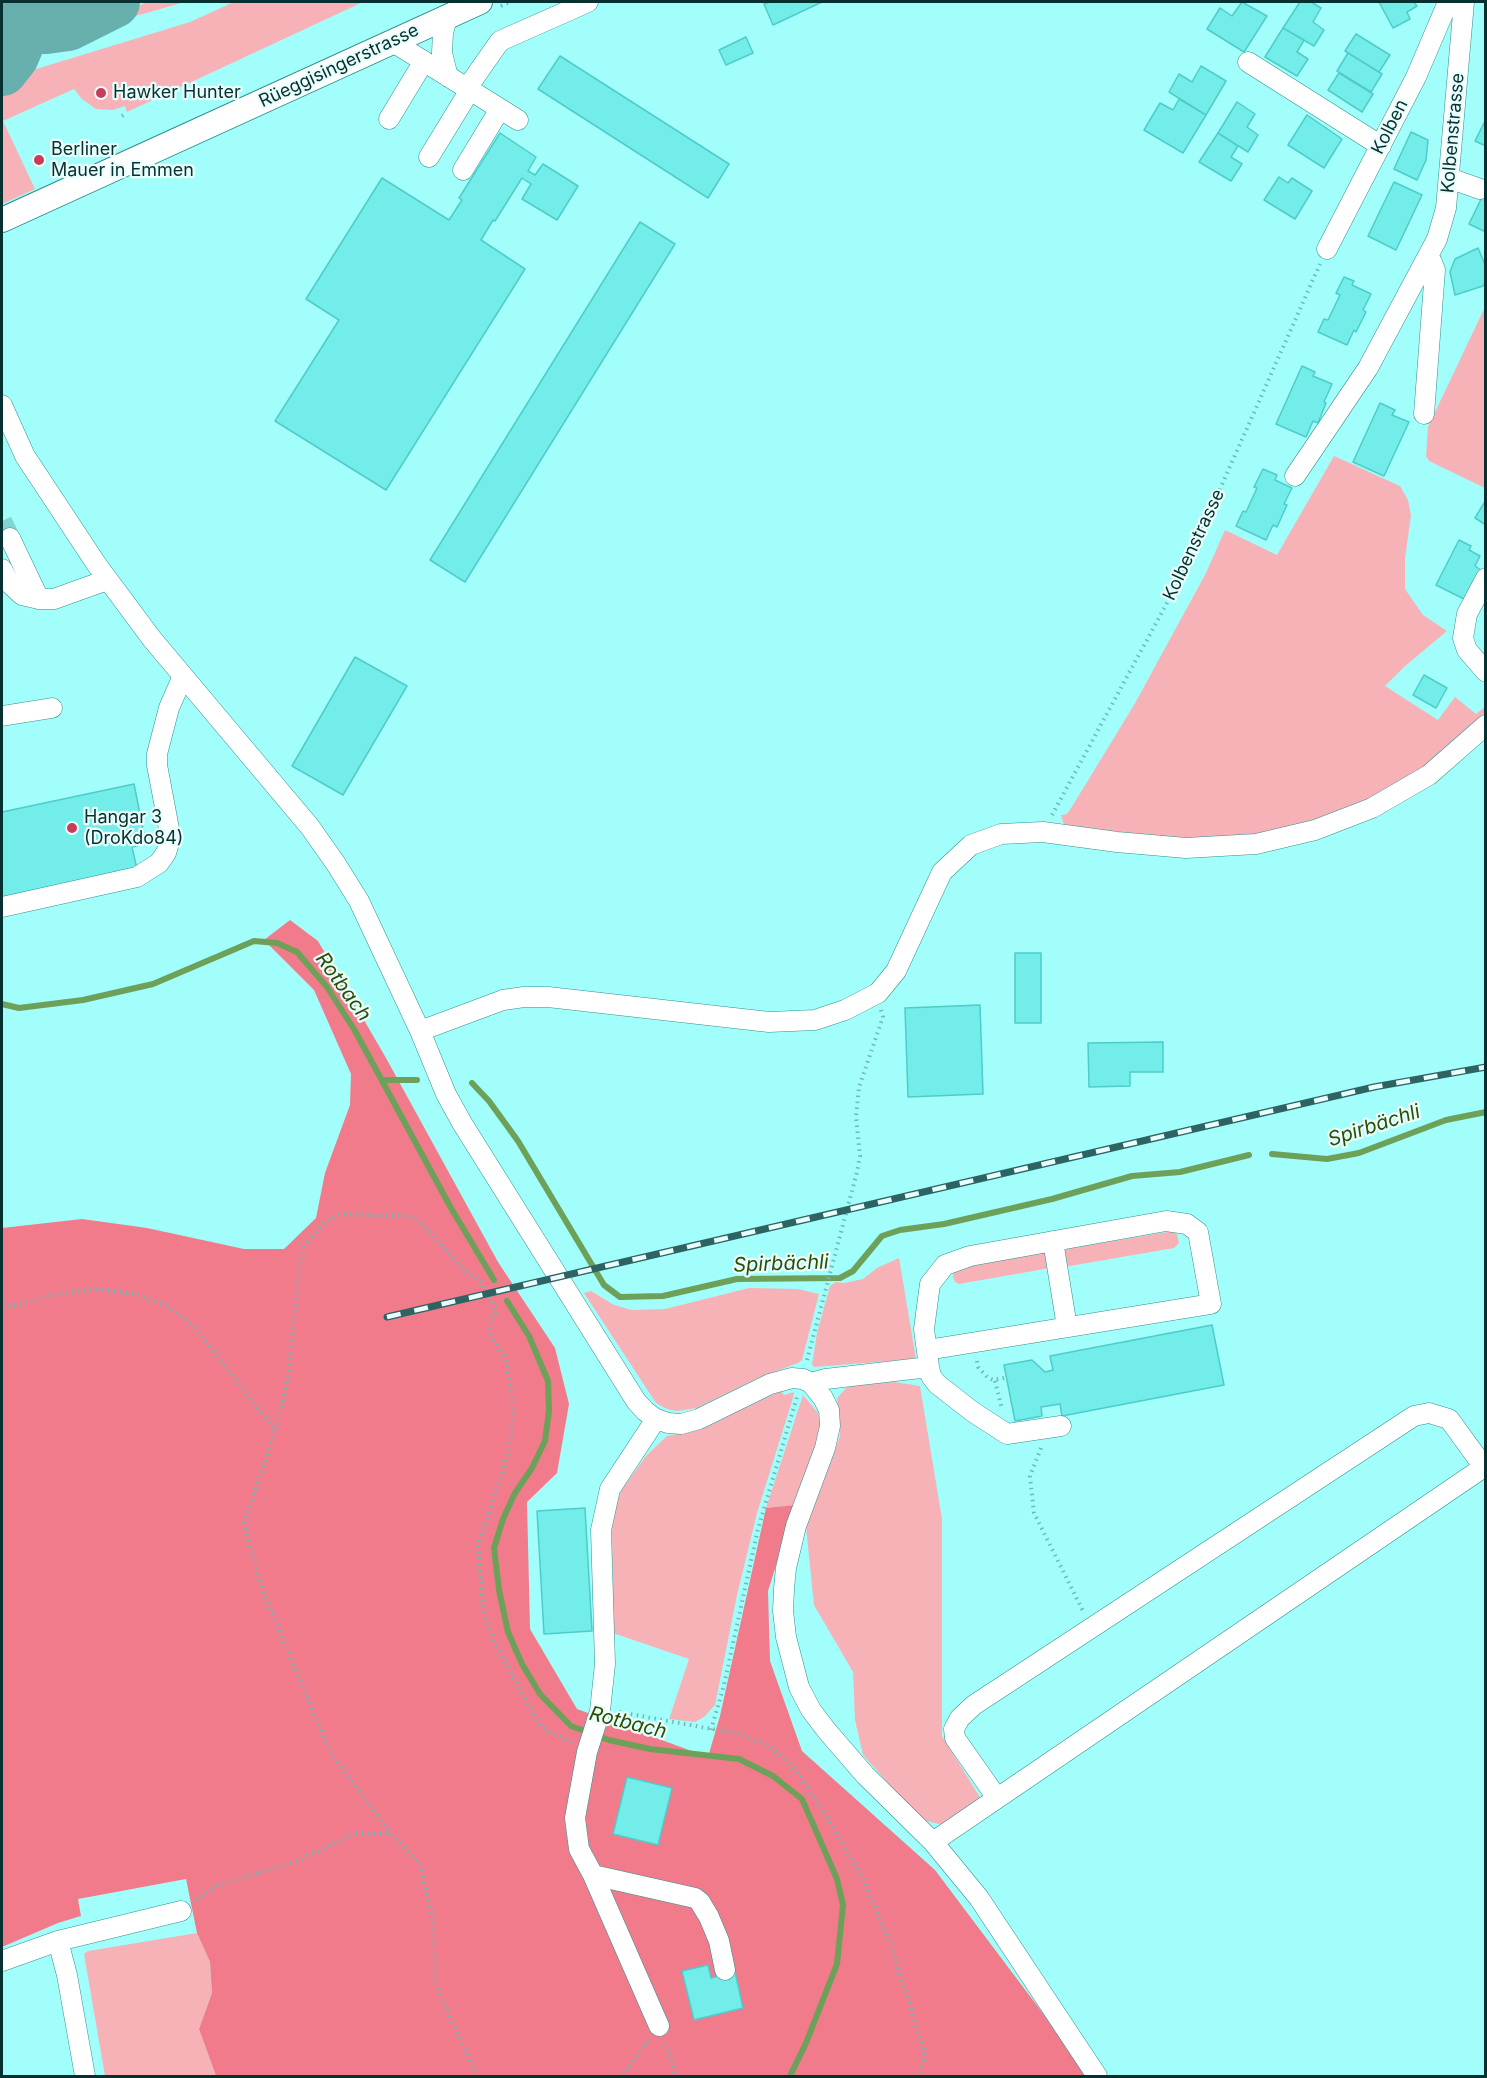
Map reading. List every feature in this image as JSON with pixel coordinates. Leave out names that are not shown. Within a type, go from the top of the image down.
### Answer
[{"type":"main road","name":"Rüeggisingerstrasse","points":[[2,220],[480,2]]},
{"type":"street","points":[[429,157],[468,89],[500,41],[588,2]]},
{"type":"street","name":"Kolben","points":[[1327,249],[1416,77],[1448,2]]},
{"type":"street","name":"Kolbenstrasse","points":[[1295,476],[1368,368],[1437,239],[1446,208],[1464,2]]},
{"type":"street","points":[[447,17],[442,53],[448,77]]},
{"type":"street","points":[[393,42],[518,120]]},
{"type":"street","points":[[389,119],[424,61]]},
{"type":"street","points":[[1248,62],[1381,146]]},
{"type":"street","points":[[463,170],[500,109]]},
{"type":"street","points":[[1449,178],[1480,189]]},
{"type":"street","points":[[1424,414],[1435,270],[1432,262],[1427,258]]},
{"type":"street","points":[[2,405],[25,456],[108,580],[152,639],[310,827],[336,864],[359,901],[420,1031],[446,1094],[462,1124],[636,1401],[645,1411],[656,1419],[681,1424],[699,1419],[781,1380],[807,1381],[826,1378],[928,1358],[973,1342],[1211,1304],[1198,1232],[1187,1224],[1166,1221],[970,1256],[945,1265],[930,1284],[924,1329],[928,1358],[931,1376],[937,1384],[973,1412],[1007,1434],[1061,1426]]},
{"type":"street","points":[[10,538],[39,599]]},
{"type":"street","points":[[2,568],[10,584],[22,595],[39,599],[54,599],[108,580]]},
{"type":"street","points":[[1485,578],[1467,614],[1463,638],[1467,650],[1485,672]]},
{"type":"street","points":[[2,907],[137,877],[159,863],[166,853],[170,834],[157,754],[169,708],[183,676]]},
{"type":"street","points":[[2,716],[52,708]]},
{"type":"street","points":[[420,1031],[503,1000],[524,997],[548,997],[769,1022],[815,1020],[845,1010],[878,993],[896,971],[942,872],[971,845],[1001,834],[1043,832],[1186,848],[1256,844],[1315,830],[1372,808],[1428,775],[1485,725]]},
{"type":"street","points":[[1053,1241],[1067,1327]]},
{"type":"street","points":[[807,1381],[823,1398],[829,1410],[830,1426],[825,1448],[796,1527],[786,1568],[783,1611],[792,1663],[799,1687],[811,1710],[826,1731],[865,1775],[933,1842],[979,1898],[1096,2076]]},
{"type":"street","points":[[933,1842],[998,1798],[1484,1467],[1449,1419],[1429,1413],[1414,1416],[974,1705],[960,1718],[954,1729],[955,1738],[998,1798]]},
{"type":"street","points":[[656,1419],[610,1489],[601,1530],[605,1664],[600,1710],[587,1752],[575,1818],[579,1850],[593,1875],[659,2026]]},
{"type":"street","points":[[593,1875],[695,1898],[709,1917],[719,1941],[725,1970]]},
{"type":"street","points":[[2,1961],[58,1941],[181,1911]]},
{"type":"street","points":[[58,1941],[67,1975],[85,2076]]},
{"type":"path","points":[[122,116],[127,113]]},
{"type":"path","name":"Kolbenstrasse","points":[[1043,832],[1180,579],[1327,249]]},
{"type":"path","points":[[711,1730],[724,1685],[758,1529],[807,1381],[825,1290],[860,1156],[856,1117],[859,1087],[883,1017],[878,993]]},
{"type":"path","points":[[477,2076],[436,1985],[433,1918],[419,1863],[391,1834],[329,1750],[260,1583],[244,1524],[275,1430],[288,1381],[300,1263],[304,1246],[326,1220],[342,1214],[410,1216],[424,1226],[466,1272],[481,1282],[496,1311],[491,1319],[489,1333],[506,1360],[514,1410],[508,1455],[478,1545],[483,1607],[494,1641],[540,1726],[587,1752]]},
{"type":"path","points":[[2,1308],[48,1296],[96,1289],[136,1294],[167,1305],[195,1327],[275,1430]]},
{"type":"path","points":[[973,1342],[978,1367],[987,1377],[996,1381],[1004,1378]]},
{"type":"path","points":[[996,1381],[1001,1406]]},
{"type":"path","points":[[1038,1430],[1041,1447],[1030,1476],[1034,1513],[1091,1628]]},
{"type":"path","points":[[600,1710],[739,1734],[771,1747],[796,1770],[864,1881],[890,1943],[925,2054],[919,2076]]},
{"type":"path","points":[[181,1911],[216,1886],[295,1862],[356,1833],[391,1834]]},
{"type":"path","points":[[622,2076],[659,2026],[667,2044],[675,2076]]},
{"type":"shaded area","points":[[147,2],[185,2],[100,26],[100,25]]},
{"type":"shaded area","points":[[234,2],[363,2],[127,112],[125,106],[113,110],[96,109],[82,99],[74,89],[3,121],[35,189],[2,204],[2,91],[33,70],[190,22]]},
{"type":"shaded area","points":[[1485,307],[1485,488],[1429,461],[1426,456],[1428,427]]},
{"type":"shaded area","points":[[1334,456],[1400,486],[1408,500],[1411,515],[1405,559],[1405,589],[1423,615],[1447,631],[1385,686],[1438,720],[1455,697],[1476,714],[1485,707],[1485,717],[1448,749],[1415,773],[1362,803],[1324,819],[1246,837],[1184,839],[1064,825],[1061,815],[1067,814],[1073,805],[1134,705],[1206,573],[1225,530],[1277,555]]},
{"type":"shaded area","points":[[290,920],[318,941],[386,1058],[498,1262],[555,1348],[569,1404],[557,1473],[527,1502],[530,1629],[577,1709],[708,1757],[720,1716],[766,1508],[795,1505],[768,1591],[770,1661],[802,1751],[935,1870],[1090,2076],[216,2076],[199,2029],[212,1993],[210,1962],[197,1933],[186,1879],[78,1899],[81,1916],[58,1923],[2,1947],[2,1228],[82,1219],[147,1228],[244,1249],[284,1249],[316,1218],[325,1173],[350,1105],[351,1074],[314,990],[264,940]]},
{"type":"shaded area","points":[[1173,1231],[1177,1234],[1179,1243],[1174,1248],[1070,1266],[1067,1265],[1062,1254],[1067,1249]]},
{"type":"shaded area","points":[[1046,1253],[1050,1268],[959,1284],[953,1277],[956,1268]]},
{"type":"shaded area","points":[[899,1258],[916,1359],[814,1367],[812,1364],[817,1333],[830,1286],[836,1282],[844,1283],[863,1279],[877,1268]]},
{"type":"shaded area","points":[[749,1288],[798,1289],[819,1294],[802,1360],[758,1378],[697,1408],[677,1411],[656,1403],[584,1293],[591,1291],[614,1305],[632,1310],[665,1309]]},
{"type":"shaded area","points":[[894,1382],[920,1386],[942,1519],[942,1736],[981,1799],[944,1824],[922,1820],[863,1755],[855,1720],[853,1672],[814,1605],[806,1527],[840,1436],[837,1398],[849,1385]]},
{"type":"shaded area","points":[[781,1391],[784,1395],[794,1392],[793,1398],[757,1513],[737,1595],[715,1705],[704,1717],[695,1722],[669,1719],[689,1659],[613,1633],[612,1519],[621,1491],[646,1456],[667,1436],[686,1432]]},
{"type":"shaded area","points":[[803,1395],[818,1413],[821,1427],[816,1451],[795,1505],[766,1508]]},
{"type":"shaded area","points":[[197,1933],[210,1962],[212,1993],[199,2029],[216,2076],[105,2076],[84,1954],[88,1951]]},
{"type":"building","points":[[822,2],[773,25],[764,4]]},
{"type":"building","points":[[1242,2],[1267,16],[1244,52],[1207,29],[1220,8],[1232,16]]},
{"type":"building","points":[[1300,2],[1311,2],[1321,8],[1313,22],[1324,30],[1314,46],[1283,28]]},
{"type":"building","points":[[1379,2],[1414,2],[1417,6],[1407,12],[1410,19],[1393,28]]},
{"type":"building","points":[[1283,28],[1304,40],[1297,52],[1308,59],[1297,76],[1265,57]]},
{"type":"building","points":[[1356,34],[1390,55],[1379,72],[1345,51]]},
{"type":"building","points":[[746,37],[753,53],[726,65],[719,50]]},
{"type":"building","points":[[1348,53],[1382,74],[1371,92],[1337,71]]},
{"type":"building","points":[[560,56],[729,164],[708,198],[538,89]]},
{"type":"building","points":[[1201,66],[1226,81],[1206,115],[1169,92],[1179,74],[1192,82]]},
{"type":"building","points":[[1339,73],[1373,94],[1362,112],[1328,90]]},
{"type":"building","points":[[1179,99],[1206,115],[1183,153],[1144,130],[1160,103],[1173,110]]},
{"type":"building","points":[[1237,102],[1255,114],[1247,127],[1258,135],[1248,152],[1218,133]]},
{"type":"building","points":[[1307,115],[1342,139],[1324,168],[1288,145]]},
{"type":"building","points":[[1486,119],[1486,146],[1475,141]]},
{"type":"building","points":[[1411,132],[1428,140],[1426,160],[1417,180],[1394,169]]},
{"type":"building","points":[[500,133],[536,157],[528,171],[535,175],[543,164],[578,186],[557,220],[522,199],[531,184],[522,178],[495,221],[493,220],[481,240],[525,269],[386,490],[275,421],[339,320],[306,299],[382,178],[449,220],[462,200],[459,198]]},
{"type":"building","points":[[1218,133],[1238,146],[1231,157],[1242,164],[1231,181],[1199,162]]},
{"type":"building","points":[[1279,177],[1288,183],[1292,178],[1312,191],[1295,219],[1264,200]]},
{"type":"building","points":[[1394,182],[1422,195],[1396,250],[1368,236]]},
{"type":"building","points":[[1486,189],[1486,232],[1469,224]]},
{"type":"building","points":[[640,222],[675,244],[465,582],[430,560]]},
{"type":"building","points":[[1478,248],[1486,267],[1486,280],[1483,286],[1455,295],[1450,272],[1455,259]]},
{"type":"building","points":[[1344,277],[1354,281],[1352,285],[1371,294],[1363,310],[1366,312],[1347,345],[1318,332],[1324,319],[1328,320],[1340,295],[1336,293]]},
{"type":"building","points":[[1302,366],[1315,372],[1313,376],[1332,384],[1318,423],[1313,421],[1306,437],[1276,424]]},
{"type":"building","points":[[1380,403],[1395,410],[1392,415],[1409,422],[1384,476],[1353,462]]},
{"type":"building","points":[[1263,469],[1277,475],[1275,480],[1292,488],[1277,527],[1273,525],[1266,540],[1236,526],[1243,511],[1246,512]]},
{"type":"building","points":[[1484,503],[1486,504],[1486,525],[1475,518]]},
{"type":"building","points":[[1459,540],[1471,546],[1469,550],[1480,556],[1475,566],[1481,570],[1466,600],[1436,585]]},
{"type":"building","points":[[355,657],[407,686],[343,795],[292,766]]},
{"type":"building","points":[[1424,675],[1447,688],[1436,708],[1413,695]]},
{"type":"building","name":"Hangar 3 (DroKdo84)","points":[[134,784],[146,844],[132,847],[137,869],[2,897],[2,812]]},
{"type":"building","points":[[1015,953],[1041,953],[1041,1023],[1015,1023]]},
{"type":"building","points":[[980,1005],[983,1094],[908,1097],[905,1008]]},
{"type":"building","points":[[1163,1042],[1163,1072],[1130,1072],[1130,1086],[1089,1087],[1088,1043]]},
{"type":"building","points":[[1212,1325],[1224,1385],[1062,1416],[1060,1404],[1041,1407],[1042,1416],[1015,1421],[1004,1365],[1032,1360],[1045,1372],[1053,1370],[1050,1356]]},
{"type":"building","points":[[585,1508],[592,1631],[544,1634],[537,1511]]},
{"type":"building","points":[[627,1777],[672,1788],[658,1845],[613,1834]]},
{"type":"building","points":[[708,1965],[711,1978],[735,1972],[743,2008],[694,2020],[682,1971]]},
{"type":"waterway","name":"Rotbach","points":[[2,1004],[19,1008],[83,1000],[153,984],[254,941],[277,943],[297,952],[327,987],[354,1029],[451,1208],[494,1280]]},
{"type":"waterway","points":[[382,1080],[417,1080]]},
{"type":"waterway","name":"Spirbächli","points":[[472,1083],[489,1101],[518,1141],[604,1285],[620,1297],[663,1296],[737,1279],[840,1278],[853,1271],[882,1236],[900,1230],[944,1224],[1052,1199],[1132,1176],[1180,1172],[1249,1155]]},
{"type":"waterway","name":"Spirbächli","points":[[1272,1154],[1327,1159],[1359,1153],[1446,1120],[1486,1112]]},
{"type":"waterway","name":"Rotbach","points":[[507,1301],[529,1336],[548,1381],[549,1411],[545,1441],[532,1468],[515,1493],[503,1519],[494,1548],[499,1590],[508,1632],[522,1664],[540,1694],[571,1726],[609,1740],[650,1749],[739,1759],[773,1776],[802,1799],[837,1879],[843,1905],[837,1964],[806,2043],[790,2076]]},
{"type":"taxiway","points":[[11,2],[27,23],[46,28],[68,25],[114,2]]},
{"type":"taxiway","points":[[2,70],[13,56],[18,44],[20,24],[14,8]]},
{"type":"tunnel","points":[[2,521],[10,538]]},
{"type":"railway","points":[[387,1317],[1374,1087],[1486,1067]]},
{"type":"place","name":"Hawker Hunter","points":[[101,93]]},
{"type":"place","name":"Berliner Mauer in Emmen","points":[[39,160]]},
{"type":"place","name":"Hangar 3 (DroKdo84)","points":[[72,828]]}]
